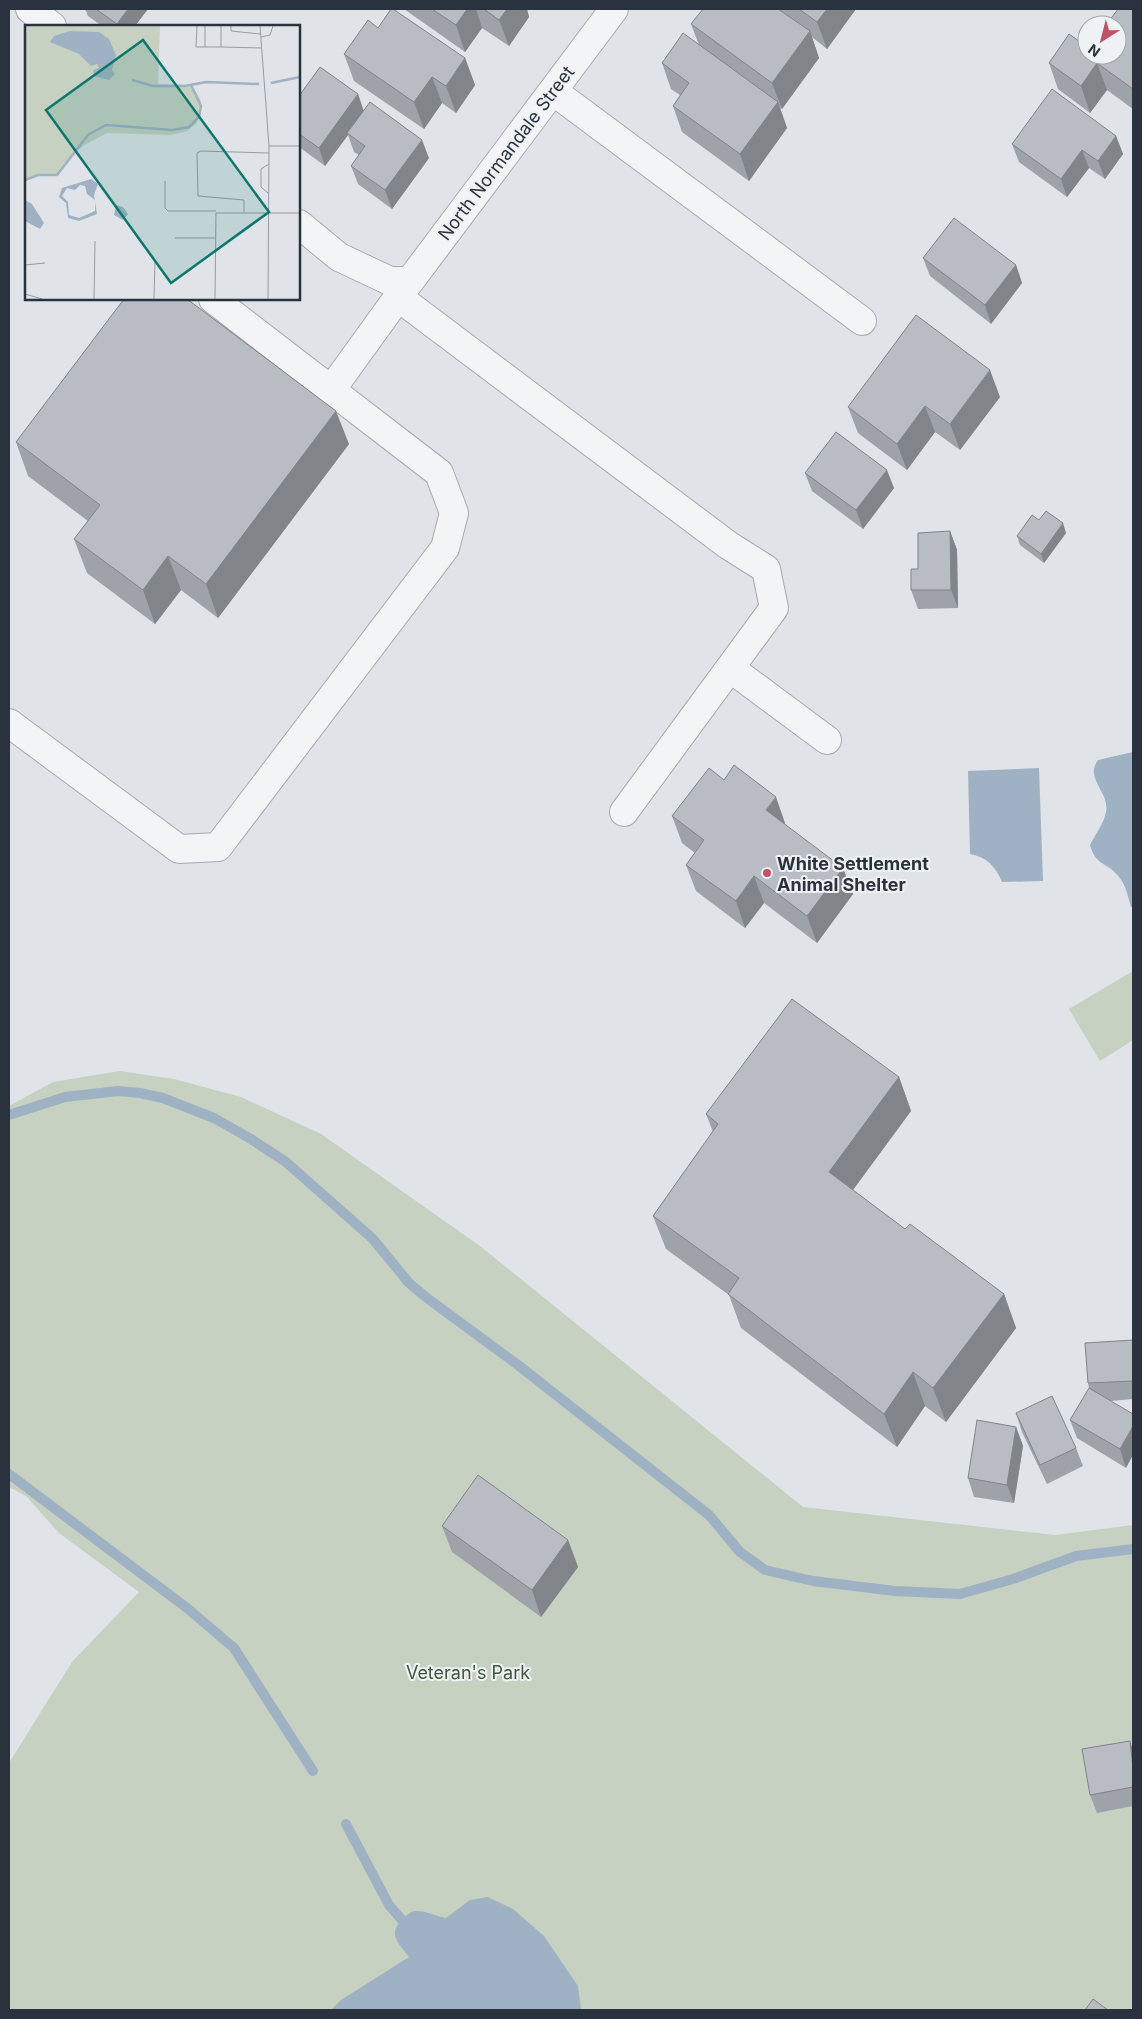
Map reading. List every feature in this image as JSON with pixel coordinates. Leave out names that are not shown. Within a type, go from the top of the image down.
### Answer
[{"type":"street","points":[[30,9],[51,25]]},
{"type":"street","name":"North Normandale Street","points":[[331,390],[399,287],[614,9]]},
{"type":"street","points":[[552,91],[862,321]]},
{"type":"street","points":[[300,225],[339,257],[399,287],[728,545],[766,569],[774,608],[624,812]]},
{"type":"street","points":[[9,723],[179,849],[218,847],[445,548],[454,513],[440,473],[214,300]]},
{"type":"street","points":[[730,668],[826,740]]},
{"type":"green space","points":[[1133,971],[1133,1040],[1100,1061],[1069,1009]]},
{"type":"green space","name":"Veteran's Park","points":[[120,1071],[174,1079],[241,1097],[321,1134],[480,1246],[803,1507],[1055,1535],[1133,1525],[1133,2010],[9,2010],[9,1763],[72,1662],[139,1592],[59,1533],[26,1496],[9,1487],[9,1106],[53,1082]]},
{"type":"water","points":[[1133,752],[1133,907],[1131,907],[1121,880],[1115,872],[1095,857],[1090,845],[1106,812],[1104,798],[1095,780],[1094,767],[1098,760]]},
{"type":"water","points":[[1039,768],[1043,881],[1002,882],[990,863],[981,857],[970,854],[968,771]]},
{"type":"water","points":[[488,1897],[513,1909],[544,1936],[578,1986],[581,2010],[331,2010],[341,2000],[409,1957],[398,1943],[395,1930],[409,1913],[422,1911],[446,1918],[470,1900]]},
{"type":"building","points":[[96,9],[128,9],[117,24]]},
{"type":"building","points":[[391,9],[465,58],[446,86],[432,77],[414,102],[344,54],[368,20],[378,28]]},
{"type":"building","points":[[432,9],[467,9],[456,25]]},
{"type":"building","points":[[484,9],[507,9],[499,20]]},
{"type":"building","points":[[703,9],[778,9],[810,31],[772,83],[691,24]]},
{"type":"building","points":[[799,9],[827,9],[817,22]]},
{"type":"building","points":[[1118,9],[1133,9],[1133,89],[1100,65],[1127,65],[1127,15],[1114,15]]},
{"type":"building","points":[[683,33],[778,102],[740,154],[673,106],[689,83],[662,63]]},
{"type":"building","points":[[1069,34],[1077,40],[1077,65],[1096,65],[1081,86],[1049,63]]},
{"type":"building","points":[[320,67],[358,94],[319,148],[300,135],[300,95]]},
{"type":"building","points":[[1052,89],[1116,136],[1098,161],[1082,150],[1061,179],[1012,144]]},
{"type":"building","points":[[370,102],[422,140],[385,190],[351,166],[365,146],[347,133]]},
{"type":"building","points":[[954,218],[1016,265],[985,305],[923,258]]},
{"type":"building","points":[[123,300],[188,300],[336,411],[206,584],[168,556],[143,590],[74,539],[100,505],[16,442]]},
{"type":"building","points":[[916,315],[990,370],[950,424],[925,406],[897,444],[848,407]]},
{"type":"building","points":[[836,432],[887,470],[856,510],[805,473]]},
{"type":"building","points":[[1046,511],[1063,523],[1041,554],[1017,536],[1032,515],[1039,520]]},
{"type":"building","points":[[950,531],[951,590],[911,590],[911,569],[918,569],[918,533]]},
{"type":"building","name":"White Settlement Animal Shelter","points":[[734,765],[776,797],[766,810],[843,868],[807,916],[754,876],[736,901],[686,865],[704,840],[672,816],[709,768],[724,780]]},
{"type":"building","points":[[792,999],[899,1077],[829,1172],[905,1229],[910,1224],[1004,1294],[933,1388],[913,1372],[884,1414],[728,1294],[739,1278],[653,1216],[718,1124],[706,1114]]},
{"type":"building","points":[[1133,1340],[1133,1381],[1088,1383],[1085,1343]]},
{"type":"building","points":[[1089,1388],[1133,1414],[1133,1426],[1120,1449],[1070,1420]]},
{"type":"building","points":[[1052,1396],[1076,1448],[1040,1465],[1016,1413]]},
{"type":"building","points":[[977,1420],[1016,1427],[1007,1485],[968,1478]]},
{"type":"building","points":[[478,1475],[568,1540],[532,1590],[442,1526]]},
{"type":"building","points":[[1130,1741],[1133,1787],[1090,1795],[1082,1749]]},
{"type":"building","points":[[1093,1999],[1108,2010],[1085,2010]]},
{"type":"waterway","points":[[9,1115],[65,1097],[118,1091],[140,1093],[163,1098],[214,1118],[251,1139],[286,1162],[373,1239],[409,1283],[518,1365],[709,1515],[740,1552],[765,1570],[813,1581],[895,1591],[960,1594],[1013,1579],[1076,1556],[1133,1549]]},
{"type":"waterway","points":[[9,1474],[187,1608],[234,1648],[313,1771]]},
{"type":"waterway","points":[[346,1824],[389,1905],[402,1920]]},
{"type":"place","name":"White Settlement Animal Shelter","points":[[767,873]]}]
